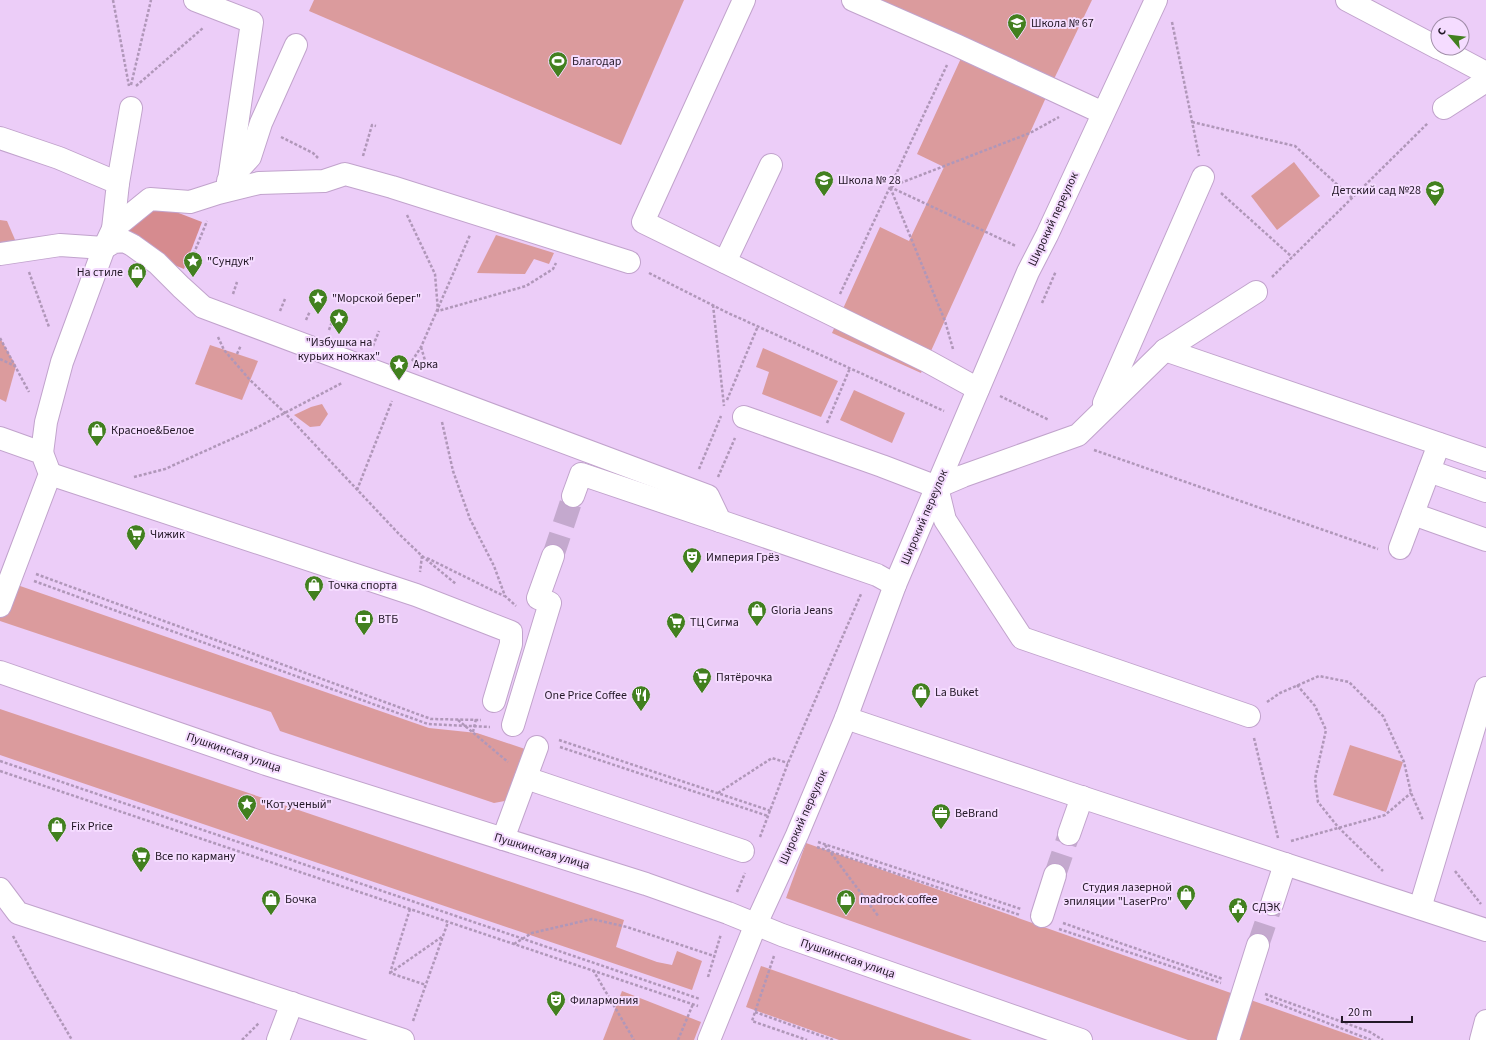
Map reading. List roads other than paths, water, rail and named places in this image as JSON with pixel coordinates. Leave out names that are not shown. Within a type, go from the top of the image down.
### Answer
[{"type":"street","points":[[195,0],[252,22],[223,186]]},
{"type":"street","points":[[744,0],[643,222],[927,361],[971,385]]},
{"type":"street","points":[[853,0],[1094,108]]},
{"type":"street","name":"Широкий переулок","points":[[709,1040],[756,924],[797,835],[846,718],[895,585],[937,488],[971,385],[1047,235],[1094,108],[1156,0]]},
{"type":"street","points":[[1347,0],[1430,44]]},
{"type":"street","points":[[223,186],[250,157],[261,123],[296,45]]},
{"type":"street","points":[[1453,56],[1486,73]]},
{"type":"street","points":[[1444,108],[1486,81]]},
{"type":"street","points":[[0,606],[50,474],[42,453],[46,422],[62,362],[104,248],[113,229],[118,183],[131,108]]},
{"type":"street","points":[[0,138],[58,158],[118,183]]},
{"type":"street","points":[[725,262],[771,165]]},
{"type":"street","points":[[113,229],[150,199],[190,202],[223,186],[259,183],[324,182],[351,176],[392,187],[629,262]]},
{"type":"street","points":[[1100,412],[1203,177]]},
{"type":"street","points":[[0,254],[60,245],[104,248],[114,242],[124,241],[157,263],[204,307],[708,496],[720,521]]},
{"type":"street","points":[[744,417],[882,466],[937,488],[963,476],[1078,435],[1165,350],[1256,292]]},
{"type":"street","points":[[1165,350],[1486,460]]},
{"type":"street","points":[[0,438],[42,453]]},
{"type":"street","points":[[1400,548],[1439,444]]},
{"type":"street","points":[[1429,471],[1486,491]]},
{"type":"street","points":[[50,474],[416,595],[511,632],[511,644],[494,701]]},
{"type":"street","points":[[573,496],[581,474],[877,575],[895,585]]},
{"type":"street","points":[[937,488],[945,520],[1022,638],[1249,716]]},
{"type":"street","points":[[1413,514],[1486,540]]},
{"type":"street","points":[[513,725],[550,602],[538,598],[553,556]]},
{"type":"street","name":"Пушкинская улица","points":[[0,672],[266,764],[646,884],[707,905],[782,935],[1081,1040]]},
{"type":"street","points":[[1420,908],[1486,688]]},
{"type":"street","points":[[846,718],[1082,797],[1282,854],[1420,908],[1486,930]]},
{"type":"street","points":[[503,839],[526,778],[547,743]]},
{"type":"street","points":[[526,778],[743,851]]},
{"type":"street","points":[[1069,834],[1082,797]]},
{"type":"street","points":[[1272,904],[1282,854]]},
{"type":"street","points":[[1041,920],[1055,875]]},
{"type":"street","points":[[0,889],[18,913],[292,1003],[404,1036]]},
{"type":"street","points":[[1228,1040],[1258,945]]},
{"type":"street","points":[[278,1040],[292,1003]]},
{"type":"street","points":[[1481,1040],[1486,1021]]},
{"type":"tunnel","points":[[553,556],[573,496]]},
{"type":"tunnel","points":[[1055,875],[1069,834]]},
{"type":"tunnel","points":[[1258,945],[1272,904]]},
{"type":"place","name":"Школа № 67","points":[[1017,40]]},
{"type":"place","name":"Благодар","points":[[558,78]]},
{"type":"place","name":"Школа № 28","points":[[824,197]]},
{"type":"place","name":"Детский сад №28","points":[[1435,207]]},
{"type":"place","name":"\"Сундук\"","points":[[193,278]]},
{"type":"place","name":"На стиле","points":[[137,289]]},
{"type":"place","name":"\"Морской берег\"","points":[[318,315]]},
{"type":"place","name":"\"Избушка на курьих ножках\"","points":[[339,335]]},
{"type":"place","name":"Арка","points":[[399,381]]},
{"type":"place","name":"Красное&Белое","points":[[97,447]]},
{"type":"place","name":"Чижик","points":[[136,551]]},
{"type":"place","name":"Империя Грёз","points":[[692,574]]},
{"type":"place","name":"Точка спорта","points":[[314,602]]},
{"type":"place","name":"Gloria Jeans","points":[[757,627]]},
{"type":"place","name":"ВТБ","points":[[364,636]]},
{"type":"place","name":"ТЦ Сигма","points":[[676,639]]},
{"type":"place","name":"Пятёрочка","points":[[702,694]]},
{"type":"place","name":"La Buket","points":[[921,709]]},
{"type":"place","name":"One Price Coffee","points":[[641,712]]},
{"type":"place","name":"\"Кот ученый\"","points":[[247,821]]},
{"type":"place","name":"BeBrand","points":[[941,830]]},
{"type":"place","name":"Fix Price","points":[[57,843]]},
{"type":"place","name":"Все по карману","points":[[141,873]]},
{"type":"place","name":"Студия лазерной эпиляции \"LaserPro\"","points":[[1186,911]]},
{"type":"place","name":"Бочка","points":[[271,916]]},
{"type":"place","name":"madrock coffee","points":[[846,916]]},
{"type":"place","name":"СДЭК","points":[[1238,924]]},
{"type":"place","name":"Филармония","points":[[556,1017]]}]
